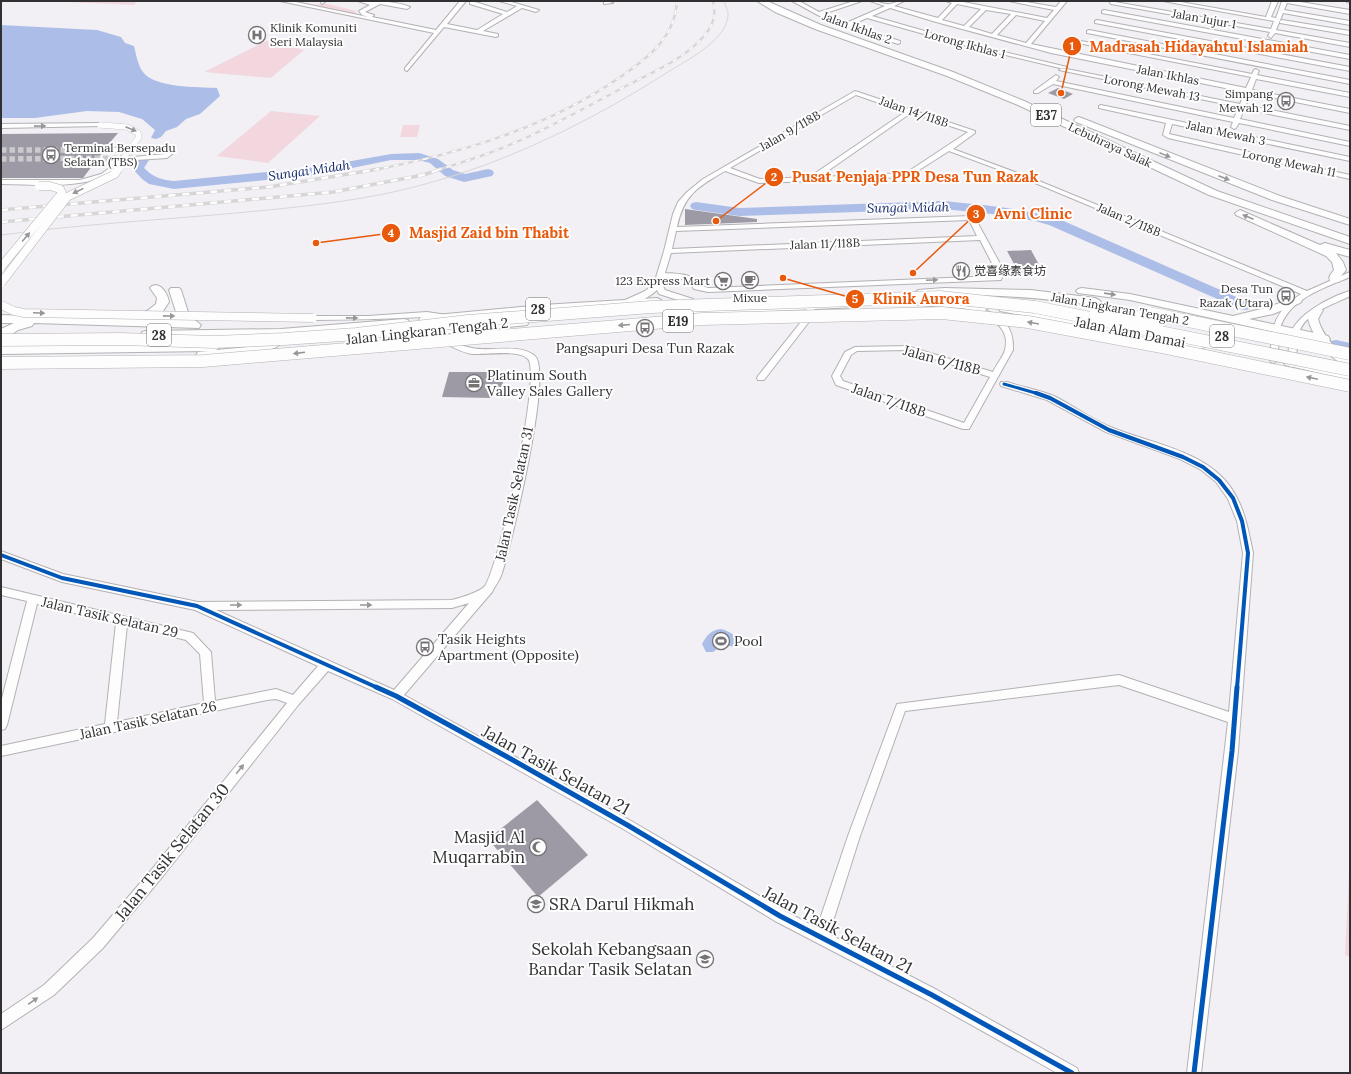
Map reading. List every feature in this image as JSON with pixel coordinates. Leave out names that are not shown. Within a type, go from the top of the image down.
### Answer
[{"type":"highway","name":"Lebuhraya Salak","points":[[761,1],[818,28],[1023,101]]},
{"type":"highway","name":"Lebuhraya Salak","points":[[774,1],[827,24],[958,71],[1220,188],[1331,231],[1350,240]]},
{"type":"highway","points":[[1023,101],[1276,198],[1350,222]]},
{"type":"highway","points":[[1023,101],[1125,160],[1327,252],[1335,258],[1339,264],[1340,270],[1335,276],[1335,280]]},
{"type":"highway","points":[[1276,198],[1325,209],[1350,210]]},
{"type":"highway","name":"Lebuhraya Salak","points":[[1331,231],[1350,233]]},
{"type":"highway","points":[[1284,232],[1350,254]]},
{"type":"highway","points":[[117,323],[137,319],[161,306],[163,297],[156,288]]},
{"type":"highway","points":[[1025,293],[1046,288],[1097,292],[1324,339]]},
{"type":"highway","points":[[175,290],[184,317],[187,321],[195,325]]},
{"type":"highway","name":"Jalan Lingkaran Tengah 2","points":[[1,338],[274,333],[384,325],[450,317],[626,303],[942,291],[1025,293],[1350,354]]},
{"type":"highway","name":"E19","points":[[1,338],[121,339],[214,342],[284,339],[356,334],[468,321],[651,307],[940,297],[1035,308],[1350,370]]},
{"type":"highway","name":"Jalan Lingkaran Tengah 2","points":[[1,350],[229,347],[404,334],[602,315],[811,308],[908,302],[1019,301],[1095,305],[1267,346],[1350,363]]},
{"type":"highway","points":[[1232,320],[1245,315],[1270,311],[1282,305],[1296,301]]},
{"type":"highway","name":"E19","points":[[1,363],[203,360],[273,356],[314,351],[702,318],[942,313],[1036,324],[1162,347],[1350,386]]},
{"type":"highway","points":[[1,319],[283,327],[318,330]]},
{"type":"highway","points":[[1,338],[5,332],[16,326],[28,323],[51,321]]},
{"type":"highway","points":[[1,358],[115,358],[180,356],[244,352],[261,349],[274,344]]},
{"type":"highway","points":[[1,354],[16,358]]},
{"type":"main road","name":"Jalan Alam Damai","points":[[908,302],[1024,312],[1274,360],[1350,377]]},
{"type":"main road","points":[[1318,310],[1313,319],[1314,326],[1339,356],[1350,363]]},
{"type":"street","points":[[283,1],[439,29],[479,31],[496,35]]},
{"type":"street","points":[[361,1],[379,2],[407,7]]},
{"type":"street","points":[[407,69],[463,1]]},
{"type":"street","points":[[502,1],[536,10]]},
{"type":"street","name":"Jalan Ikhlas 2","points":[[798,1],[818,14],[898,42]]},
{"type":"street","points":[[818,14],[859,1]]},
{"type":"street","name":"Jalan Ikhlas","points":[[873,1],[938,21],[1072,56],[1350,111]]},
{"type":"street","points":[[846,25],[901,1]]},
{"type":"street","points":[[949,1],[1048,20]]},
{"type":"street","points":[[1012,1],[1057,9]]},
{"type":"street","points":[[1027,45],[1064,1]]},
{"type":"street","points":[[1166,1],[1215,8]]},
{"type":"street","points":[[1178,1],[1350,33]]},
{"type":"street","points":[[1215,8],[1218,1]]},
{"type":"street","points":[[1269,18],[1275,1]]},
{"type":"street","points":[[1230,134],[1268,42],[1280,21],[1281,11],[1285,1],[1350,12]]},
{"type":"street","points":[[379,2],[364,10],[362,13],[370,16],[439,29]]},
{"type":"street","points":[[938,21],[956,2]]},
{"type":"street","points":[[1036,92],[1052,82],[1112,2]]},
{"type":"street","name":"Jalan Jujur 1","points":[[1112,2],[1350,45]]},
{"type":"street","points":[[472,3],[508,14]]},
{"type":"street","points":[[479,31],[521,6]]},
{"type":"street","points":[[965,28],[985,8]]},
{"type":"street","points":[[1281,11],[1350,23]]},
{"type":"street","points":[[1104,12],[1350,57]]},
{"type":"street","points":[[993,36],[1015,13]]},
{"type":"street","name":"Lorong Ikhlas 1","points":[[868,16],[1015,58],[1063,68]]},
{"type":"street","points":[[1097,22],[1350,69]]},
{"type":"street","points":[[1089,32],[1350,82]]},
{"type":"street","points":[[1081,44],[1350,95]]},
{"type":"street","name":"Lorong Mewah 13","points":[[1063,68],[1350,128]]},
{"type":"street","points":[[1052,82],[1350,144]]},
{"type":"street","name":"Jalan 14/118B","points":[[855,92],[972,132],[948,150]]},
{"type":"street","name":"Jalan 9/118B","points":[[658,284],[668,251],[672,229],[681,202],[689,192],[855,92]]},
{"type":"street","name":"Jalan Mewah 3","points":[[1101,107],[1350,159]]},
{"type":"street","points":[[814,179],[816,175],[854,148],[910,111]]},
{"type":"street","name":"Lorong Mewah 11","points":[[1170,121],[1166,136],[1350,177]]},
{"type":"street","points":[[1,126],[100,125],[127,127],[138,133],[139,137],[121,161],[103,175],[81,182],[3,184]]},
{"type":"street","points":[[104,150],[168,149],[173,151],[171,155],[167,156],[136,158]]},
{"type":"street","points":[[1,283],[67,197],[115,174],[121,161],[129,150]]},
{"type":"street","points":[[725,169],[759,181],[908,175],[948,150]]},
{"type":"street","name":"Jalan 2/118B","points":[[948,150],[1037,182],[1308,294]]},
{"type":"street","points":[[1,267],[62,193],[57,187],[3,184]]},
{"type":"street","points":[[661,275],[685,277],[693,280],[697,287],[708,290],[998,278],[1000,271],[972,218],[672,229]]},
{"type":"street","name":"Jalan 11/118B","points":[[668,251],[982,238]]},
{"type":"street","points":[[1274,360],[1276,329],[1280,318],[1296,301],[1335,280],[1350,274]]},
{"type":"street","points":[[626,303],[648,293],[658,284],[662,292],[690,301]]},
{"type":"street","points":[[1292,364],[1294,333],[1298,324],[1304,317],[1350,293]]},
{"type":"street","points":[[1,305],[14,311],[24,313],[313,318],[368,318],[427,314],[450,317]]},
{"type":"street","points":[[967,306],[1002,322],[1007,330],[1010,342],[1009,350],[994,374]]},
{"type":"street","points":[[761,378],[808,318],[811,308]]},
{"type":"street","points":[[1002,322],[1011,313],[1024,312]]},
{"type":"street","points":[[455,344],[460,336],[477,327]]},
{"type":"street","name":"Jalan Tasik Selatan 31","points":[[396,696],[488,589],[496,574],[510,526],[534,403],[535,366],[532,358],[525,354],[510,351],[471,351],[436,337],[404,334]]},
{"type":"street","name":"Jalan 6/118B","points":[[846,358],[848,354],[855,349],[907,348],[994,374]]},
{"type":"street","name":"Jalan 7/118B","points":[[846,358],[836,376],[839,383],[966,427],[994,374]]},
{"type":"street","points":[[1004,384],[1049,398],[1108,429],[1193,460],[1210,471],[1226,485],[1237,505],[1245,530],[1248,553],[1231,758],[1194,1073]]},
{"type":"street","name":"Jalan Tasik Selatan 21","points":[[1,555],[62,578],[197,606],[396,696],[580,798],[780,916],[932,995],[1072,1073]]},
{"type":"street","points":[[197,606],[452,604],[467,600],[488,589]]},
{"type":"street","name":"Jalan Tasik Selatan 29","points":[[1,591],[189,636],[205,652],[210,708]]},
{"type":"street","points":[[1,725],[33,599]]},
{"type":"street","points":[[110,728],[122,621]]},
{"type":"street","name":"Jalan Tasik Selatan 30","points":[[1,1023],[49,990],[98,943],[158,872],[295,700],[326,664]]},
{"type":"street","points":[[821,938],[854,836],[901,707],[1119,680],[1234,719]]},
{"type":"street","name":"Jalan Tasik Selatan 26","points":[[1,751],[276,694],[295,700]]},
{"type":"shaded area","points":[[47,1],[137,1],[134,5]]},
{"type":"shaded area","points":[[291,1],[313,4],[324,3],[356,11],[355,12],[359,15]]},
{"type":"shaded area","points":[[266,41],[304,50],[271,78],[204,72]]},
{"type":"shaded area","points":[[271,111],[320,116],[268,163],[217,156]]},
{"type":"shaded area","points":[[403,125],[420,125],[417,137],[400,137]]},
{"type":"shaded area","points":[[1350,874],[1350,957],[1345,955]]},
{"type":"water","points":[[1,25],[97,30],[121,37],[125,43],[134,46],[140,67],[149,77],[166,84],[177,86],[217,88],[220,96],[200,114],[186,119],[177,127],[166,131],[161,137],[156,139],[151,138],[155,130],[142,119],[119,112],[87,111],[35,118],[1,118]]},
{"type":"water","name":"Pool","points":[[721,629],[729,632],[736,638],[739,643],[737,647],[723,645],[713,652],[706,652],[702,644],[712,632]]},
{"type":"building","points":[[1058,88],[1073,94],[1064,99],[1048,93]]},
{"type":"building","name":"Terminal Bersepadu Selatan (TBS)","points":[[118,133],[107,146],[100,149],[102,153],[83,178],[1,178],[1,134]]},
{"type":"building","points":[[685,209],[757,219],[757,222],[685,225]]},
{"type":"building","points":[[1031,250],[1043,272],[1019,273],[1007,251]]},
{"type":"building","name":"Platinum South Valley Sales Gallery","points":[[449,372],[505,372],[502,387],[493,387],[491,398],[442,397]]},
{"type":"building","name":"Masjid Al Muqarrabin","points":[[537,800],[588,855],[538,897],[488,839]]},
{"type":"waterway","name":"Sungai Midah","points":[[143,160],[138,168],[146,176],[154,181],[174,185],[318,171],[391,157],[419,156],[434,161],[449,173],[464,178],[488,173]]},
{"type":"waterway","name":"Sungai Midah","points":[[696,206],[739,212],[944,205],[1001,211],[1037,217],[1054,222],[1245,306]]},
{"type":"waterway","name":"Sungai Midah","points":[[1336,344],[1350,347]]},
{"type":"tunnel","points":[[1,150],[104,150]]},
{"type":"tunnel","points":[[1,159],[136,158]]},
{"type":"tram line","points":[[1,235],[68,227],[325,204],[400,191],[451,177],[516,153],[579,124],[696,55],[715,40],[727,22],[728,12],[724,1]]},
{"type":"railway","points":[[378,169],[471,147],[532,125],[591,96],[650,55],[658,46],[671,26],[677,1]]},
{"type":"railway","points":[[437,170],[490,153],[528,137],[573,115],[678,58],[697,44],[708,31],[714,19],[713,1]]},
{"type":"railway","points":[[1,210],[269,187],[378,169]]},
{"type":"railway","points":[[1,222],[333,192],[423,175],[441,169]]},
{"type":"cycle path","points":[[1004,384],[1050,398],[1109,430],[1161,448],[1203,467],[1219,480],[1233,498],[1242,521],[1248,553],[1232,751],[1194,1073]]},
{"type":"cycle path","points":[[1,555],[62,578],[197,606],[396,696],[629,826],[780,916],[932,995],[1072,1073]]},
{"type":"place","name":"Klinik Komuniti Seri Malaysia","points":[[257,35]]},
{"type":"place","name":"Madrasah Hidayahtul Islamiah","points":[[1061,93]]},
{"type":"place","name":"Simpang Mewah 12","points":[[1286,101]]},
{"type":"place","name":"Terminal Bersepadu Selatan (TBS)","points":[[51,155]]},
{"type":"place","name":"Pusat Penjaja PPR Desa Tun Razak","points":[[716,221]]},
{"type":"place","name":"Masjid Zaid bin Thabit","points":[[316,243]]},
{"type":"place","name":"觉喜缘素食坊","points":[[961,271]]},
{"type":"place","name":"Avni Clinic","points":[[913,273]]},
{"type":"place","name":"Klinik Aurora","points":[[783,278]]},
{"type":"place","name":"Mixue","points":[[750,280]]},
{"type":"place","name":"123 Express Mart","points":[[723,281]]},
{"type":"place","name":"Desa Tun Razak (Utara)","points":[[1286,296]]},
{"type":"place","name":"Pangsapuri Desa Tun Razak","points":[[645,328]]},
{"type":"place","name":"Platinum South Valley Sales Gallery","points":[[474,383]]},
{"type":"place","name":"Pool","points":[[721,641]]},
{"type":"place","name":"Tasik Heights Apartment (Opposite)","points":[[425,647]]},
{"type":"place","name":"Masjid Al Muqarrabin","points":[[538,847]]},
{"type":"place","name":"SRA Darul Hikmah","points":[[536,904]]},
{"type":"place","name":"Sekolah Kebangsaan Bandar Tasik Selatan","points":[[705,959]]}]
